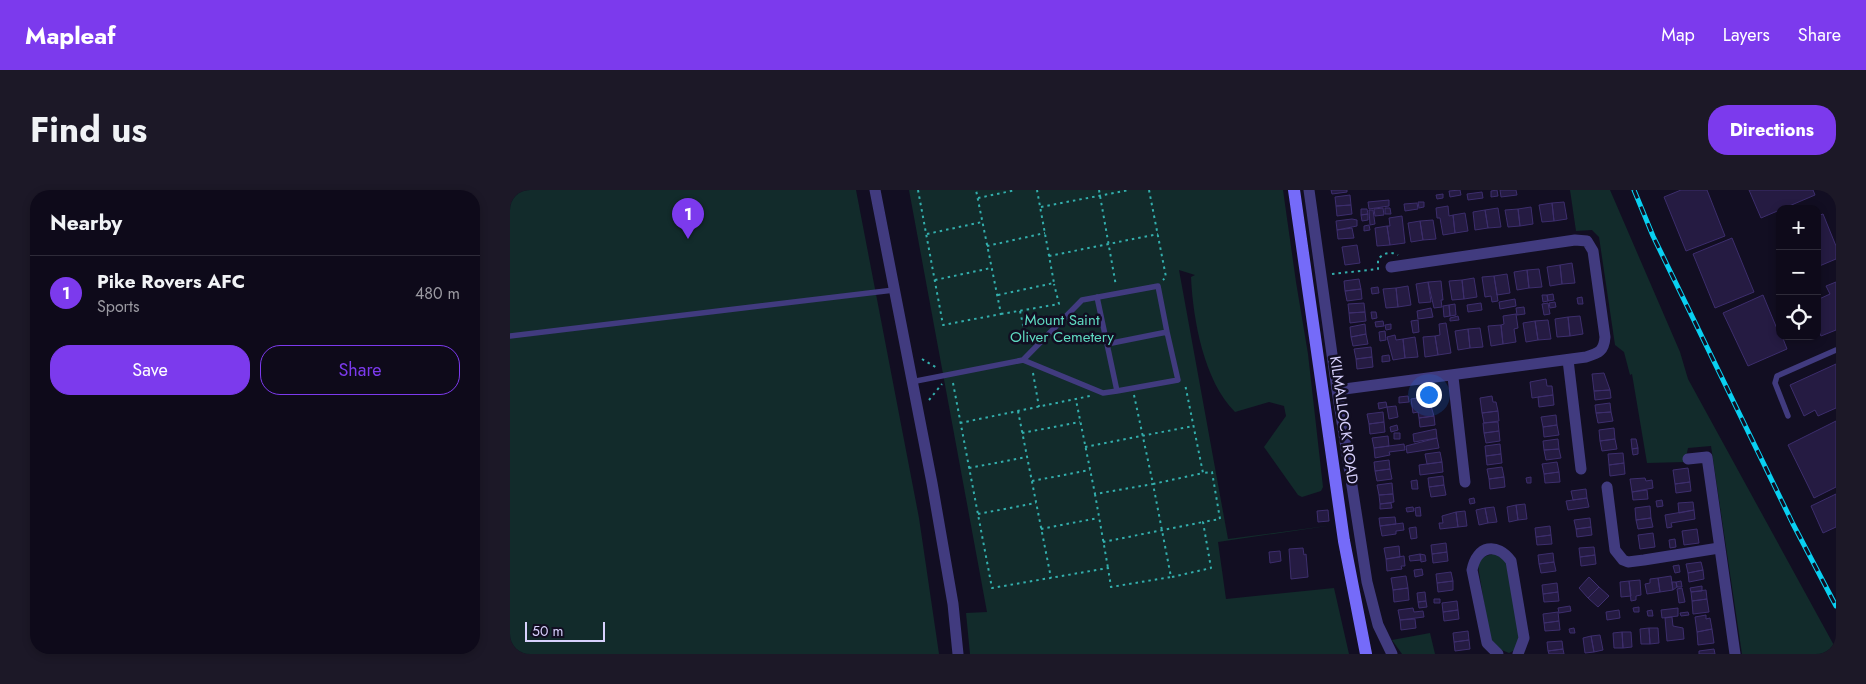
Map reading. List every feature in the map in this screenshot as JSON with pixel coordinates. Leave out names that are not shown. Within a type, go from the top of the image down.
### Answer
[{"type":"main road","name":"KILMALLOCK ROAD","points":[[1294,190],[1344,541],[1366,654]]},
{"type":"street","points":[[875,190],[941,533],[958,654]]},
{"type":"street","points":[[1309,190],[1348,468],[1367,582],[1378,625],[1392,654]]},
{"type":"street","points":[[1337,390],[1453,377],[1568,360],[1600,352],[1604,348],[1605,337],[1593,252],[1587,241],[1577,240],[1392,267]]},
{"type":"street","points":[[1304,266],[1319,263]]},
{"type":"street","points":[[1568,360],[1581,469]]},
{"type":"street","points":[[1453,377],[1465,482]]},
{"type":"street","points":[[1688,459],[1707,457],[1735,654]]},
{"type":"street","points":[[1334,471],[1348,468]]},
{"type":"street","points":[[1607,487],[1615,550],[1623,560],[1628,562],[1644,560],[1719,548]]},
{"type":"street","points":[[1498,654],[1487,643],[1472,570],[1473,563],[1481,552],[1490,548],[1505,553],[1512,561],[1524,638],[1518,654]]},
{"type":"lane","points":[[911,382],[1023,360],[1082,300],[1158,286],[1178,380],[1103,393],[1023,360]]},
{"type":"lane","points":[[510,336],[894,290]]},
{"type":"lane","points":[[1097,298],[1117,391]]},
{"type":"lane","points":[[1107,344],[1167,332]]},
{"type":"lane","points":[[1788,416],[1775,382],[1777,376],[1836,350]]},
{"type":"path","points":[[918,190],[943,325],[1059,304],[1037,190]]},
{"type":"path","points":[[976,190],[1001,314]]},
{"type":"path","points":[[978,198],[1016,190]]},
{"type":"path","points":[[1099,190],[1118,294]]},
{"type":"path","points":[[1040,207],[1129,190]]},
{"type":"path","points":[[1149,190],[1166,277],[1158,286]]},
{"type":"path","points":[[926,234],[982,222]]},
{"type":"path","points":[[987,246],[1045,233]]},
{"type":"path","points":[[1049,256],[1158,234]]},
{"type":"path","points":[[935,280],[992,268]]},
{"type":"path","points":[[997,296],[1054,283]]},
{"type":"path","points":[[1020,311],[1030,354]]},
{"type":"path","points":[[1031,364],[1039,407]]},
{"type":"path","points":[[951,373],[992,588],[1108,568]]},
{"type":"path","points":[[1178,380],[1184,378],[1203,474]]},
{"type":"path","points":[[1133,388],[1171,577]]},
{"type":"path","points":[[960,423],[1103,393]]},
{"type":"path","points":[[1076,400],[1111,587],[1211,568],[1202,522]]},
{"type":"path","points":[[1018,412],[1051,578]]},
{"type":"path","points":[[1022,434],[1080,422]]},
{"type":"path","points":[[1085,447],[1194,426]]},
{"type":"path","points":[[969,468],[1027,457]]},
{"type":"path","points":[[1032,481],[1090,470]]},
{"type":"path","points":[[1095,494],[1212,472],[1220,519],[1103,542]]},
{"type":"path","points":[[978,514],[1036,503]]},
{"type":"path","points":[[1041,529],[1099,518]]},
{"type":"green space","points":[[510,190],[856,190],[919,518],[939,654],[510,654]]},
{"type":"green space","name":"Mount Saint Oliver Cemetery","points":[[909,190],[1283,190],[1308,354],[1323,487],[1321,491],[1302,497],[1298,495],[1264,447],[1286,416],[1284,406],[1269,402],[1235,412],[1224,399],[1215,384],[1202,349],[1192,294],[1191,277],[1195,275],[1179,270],[1228,539],[1334,525],[1218,542],[1226,599],[1334,588],[1349,654],[970,654],[966,613],[987,612]]},
{"type":"green space","points":[[1570,190],[1610,190],[1680,352],[1688,379],[1836,649],[1836,654],[1742,654],[1711,446],[1688,448],[1685,462],[1647,463],[1632,374],[1630,375],[1624,352],[1615,345],[1599,237],[1592,230],[1576,231]]},
{"type":"green space","points":[[1496,553],[1506,561],[1520,640],[1515,650],[1509,653],[1497,648],[1490,640],[1479,572],[1478,563],[1483,557]]},
{"type":"green space","points":[[1430,633],[1435,654],[1402,654],[1392,640]]},
{"type":"building","points":[[1331,190],[1347,190],[1347,192],[1332,194]]},
{"type":"building","points":[[1460,190],[1461,195],[1450,197],[1449,191]]},
{"type":"building","points":[[1497,190],[1498,196],[1491,197],[1491,191]]},
{"type":"building","points":[[1500,190],[1516,190],[1517,195],[1501,197]]},
{"type":"building","points":[[1681,190],[1707,190],[1725,236],[1686,251],[1664,197]]},
{"type":"building","points":[[1749,190],[1813,190],[1815,195],[1792,205],[1776,205],[1776,212],[1761,218]]},
{"type":"building","points":[[1482,192],[1483,198],[1468,200],[1467,194]]},
{"type":"building","points":[[1443,194],[1443,198],[1437,199],[1436,195]]},
{"type":"building","points":[[1350,195],[1351,205],[1336,206],[1335,197]]},
{"type":"building","points":[[1389,200],[1389,206],[1369,209],[1368,202]]},
{"type":"building","points":[[1418,202],[1424,202],[1424,207],[1419,208]]},
{"type":"building","points":[[1564,202],[1567,219],[1554,221],[1552,203]]},
{"type":"building","points":[[1417,203],[1418,209],[1405,211],[1404,204]]},
{"type":"building","points":[[1552,203],[1554,221],[1542,222],[1539,205]]},
{"type":"building","points":[[1351,205],[1352,214],[1337,216],[1336,206]]},
{"type":"building","points":[[1448,206],[1449,216],[1453,215],[1455,233],[1443,235],[1440,218],[1437,218],[1436,208]]},
{"type":"building","points":[[1531,207],[1533,224],[1520,226],[1518,209]]},
{"type":"building","points":[[1383,208],[1384,215],[1375,216],[1374,209]]},
{"type":"building","points":[[1385,208],[1390,208],[1391,214],[1385,214]]},
{"type":"building","points":[[1498,208],[1501,227],[1488,228],[1485,210]]},
{"type":"building","points":[[1361,209],[1367,209],[1368,214],[1361,215]]},
{"type":"building","points":[[1518,209],[1520,226],[1508,227],[1505,210]]},
{"type":"building","points":[[1369,210],[1373,210],[1375,224],[1370,225]]},
{"type":"building","points":[[1485,210],[1488,228],[1475,230],[1473,212]]},
{"type":"building","points":[[1465,213],[1468,231],[1455,233],[1453,215]]},
{"type":"building","points":[[1368,214],[1368,220],[1362,221],[1361,215]]},
{"type":"building","points":[[1823,214],[1836,246],[1836,259],[1821,265],[1821,250],[1821,215]]},
{"type":"building","points":[[1402,216],[1405,243],[1390,245],[1387,226],[1390,226],[1389,218]]},
{"type":"building","points":[[1357,220],[1357,226],[1337,230],[1336,221]]},
{"type":"building","points":[[1433,220],[1436,239],[1423,240],[1420,221]]},
{"type":"building","points":[[1420,221],[1423,240],[1411,242],[1408,223]]},
{"type":"building","points":[[1369,225],[1370,230],[1364,231],[1364,226]]},
{"type":"building","points":[[1387,226],[1390,245],[1377,246],[1375,228]]},
{"type":"building","points":[[1352,228],[1354,238],[1338,239],[1337,230]]},
{"type":"building","points":[[1732,238],[1754,292],[1715,308],[1693,254]]},
{"type":"building","points":[[1357,245],[1360,263],[1345,265],[1342,247]]},
{"type":"building","points":[[1572,263],[1575,283],[1562,284],[1560,265]]},
{"type":"building","points":[[1560,265],[1562,284],[1550,286],[1547,267]]},
{"type":"building","points":[[1539,269],[1542,287],[1529,288],[1527,270]]},
{"type":"building","points":[[1527,270],[1529,288],[1517,290],[1514,272]]},
{"type":"building","points":[[1507,274],[1510,293],[1497,295],[1494,276]]},
{"type":"building","points":[[1494,276],[1498,301],[1492,302],[1491,296],[1485,297],[1482,277]]},
{"type":"building","points":[[1474,278],[1477,297],[1464,299],[1462,280]]},
{"type":"building","points":[[1359,279],[1361,289],[1345,291],[1344,281]]},
{"type":"building","points":[[1462,280],[1464,299],[1452,300],[1449,281]]},
{"type":"building","points":[[1441,281],[1442,307],[1434,308],[1428,282]]},
{"type":"building","points":[[1428,282],[1431,302],[1419,303],[1416,284]]},
{"type":"building","points":[[1836,282],[1836,330],[1821,336],[1821,298],[1830,294],[1826,286]]},
{"type":"building","points":[[1408,286],[1411,305],[1398,307],[1396,288]]},
{"type":"building","points":[[1378,287],[1379,293],[1372,294],[1371,288]]},
{"type":"building","points":[[1396,288],[1398,307],[1386,308],[1383,289]]},
{"type":"building","points":[[1361,289],[1362,299],[1347,301],[1345,291]]},
{"type":"building","points":[[1553,294],[1554,300],[1548,301],[1547,295]]},
{"type":"building","points":[[1542,295],[1547,295],[1548,301],[1543,302]]},
{"type":"building","points":[[1763,295],[1776,326],[1776,340],[1784,340],[1787,349],[1748,366],[1723,313]]},
{"type":"building","points":[[1582,297],[1583,304],[1578,304],[1577,298]]},
{"type":"building","points":[[1515,299],[1516,306],[1500,309],[1499,302]]},
{"type":"building","points":[[1555,302],[1556,307],[1550,308],[1549,303]]},
{"type":"building","points":[[1364,303],[1365,312],[1349,313],[1348,304]]},
{"type":"building","points":[[1481,303],[1482,310],[1468,312],[1467,305]]},
{"type":"building","points":[[1548,303],[1550,314],[1544,315],[1542,304]]},
{"type":"building","points":[[1455,304],[1456,315],[1450,316],[1449,305]]},
{"type":"building","points":[[1449,305],[1450,316],[1444,317],[1443,306]]},
{"type":"building","points":[[1524,307],[1525,314],[1517,315],[1516,308]]},
{"type":"building","points":[[1431,308],[1433,317],[1418,319],[1417,311]]},
{"type":"building","points":[[1365,312],[1366,321],[1350,323],[1349,313]]},
{"type":"building","points":[[1371,312],[1376,312],[1377,318],[1372,319]]},
{"type":"building","points":[[1516,314],[1518,328],[1514,329],[1516,342],[1503,344],[1501,325],[1504,324],[1503,316]]},
{"type":"building","points":[[1458,316],[1459,320],[1450,321],[1450,318]]},
{"type":"building","points":[[1580,316],[1583,334],[1570,336],[1568,317]]},
{"type":"building","points":[[1568,317],[1570,336],[1557,337],[1555,319]]},
{"type":"building","points":[[1418,320],[1419,332],[1413,333],[1411,321]]},
{"type":"building","points":[[1548,320],[1551,339],[1538,340],[1535,321]]},
{"type":"building","points":[[1383,321],[1384,326],[1376,327],[1375,322]]},
{"type":"building","points":[[1535,321],[1538,340],[1526,342],[1523,323]]},
{"type":"building","points":[[1446,323],[1451,353],[1438,355],[1435,336],[1440,335],[1439,324]]},
{"type":"building","points":[[1365,324],[1366,334],[1351,337],[1350,327]]},
{"type":"building","points":[[1391,324],[1391,329],[1386,330],[1385,325]]},
{"type":"building","points":[[1501,325],[1503,344],[1491,346],[1488,326]]},
{"type":"building","points":[[1480,328],[1483,347],[1470,348],[1468,329]]},
{"type":"building","points":[[1468,329],[1470,348],[1458,350],[1455,331]]},
{"type":"building","points":[[1385,331],[1386,340],[1380,341],[1379,332]]},
{"type":"building","points":[[1366,334],[1368,344],[1353,346],[1351,337]]},
{"type":"building","points":[[1395,335],[1396,340],[1403,339],[1405,358],[1393,360],[1387,337]]},
{"type":"building","points":[[1435,336],[1438,355],[1425,357],[1423,337]]},
{"type":"building","points":[[1415,337],[1418,357],[1405,358],[1403,339]]},
{"type":"building","points":[[1371,347],[1372,357],[1356,359],[1354,349]]},
{"type":"building","points":[[1389,355],[1390,361],[1382,362],[1382,356]]},
{"type":"building","points":[[1372,357],[1373,367],[1357,369],[1356,359]]},
{"type":"building","points":[[1836,364],[1836,408],[1818,416],[1815,410],[1804,416],[1790,385]]},
{"type":"building","points":[[1604,373],[1610,390],[1594,391],[1592,374]]},
{"type":"building","points":[[1546,379],[1547,386],[1552,386],[1553,395],[1532,398],[1530,382]]},
{"type":"building","points":[[1610,390],[1611,398],[1595,400],[1594,391]]},
{"type":"building","points":[[1553,395],[1554,405],[1539,407],[1538,397]]},
{"type":"building","points":[[1408,396],[1409,402],[1399,403],[1399,397]]},
{"type":"building","points":[[1428,396],[1434,416],[1419,418],[1418,412],[1413,413],[1411,399]]},
{"type":"building","points":[[1492,396],[1498,411],[1482,413],[1480,398]]},
{"type":"building","points":[[1386,402],[1387,407],[1379,409],[1378,403]]},
{"type":"building","points":[[1610,403],[1611,412],[1596,413],[1595,405]]},
{"type":"building","points":[[1396,406],[1398,417],[1389,419],[1387,407]]},
{"type":"building","points":[[1498,411],[1499,421],[1484,423],[1482,413]]},
{"type":"building","points":[[1383,412],[1384,422],[1369,424],[1367,414]]},
{"type":"building","points":[[1611,412],[1613,421],[1598,423],[1596,413]]},
{"type":"building","points":[[1556,415],[1557,425],[1543,427],[1541,417]]},
{"type":"building","points":[[1434,416],[1435,425],[1420,427],[1419,418]]},
{"type":"building","points":[[1836,421],[1836,487],[1814,498],[1788,445]]},
{"type":"building","points":[[1384,422],[1385,432],[1370,434],[1369,424]]},
{"type":"building","points":[[1498,422],[1499,431],[1484,433],[1483,423]]},
{"type":"building","points":[[1397,425],[1398,430],[1391,432],[1390,427]]},
{"type":"building","points":[[1557,425],[1559,435],[1544,437],[1543,427]]},
{"type":"building","points":[[1614,428],[1615,439],[1600,441],[1599,430]]},
{"type":"building","points":[[1436,429],[1437,438],[1414,442],[1413,434]]},
{"type":"building","points":[[1499,431],[1500,441],[1486,443],[1484,433]]},
{"type":"building","points":[[1394,433],[1400,433],[1400,439],[1394,439]]},
{"type":"building","points":[[1388,436],[1389,446],[1374,448],[1372,438]]},
{"type":"building","points":[[1437,438],[1439,448],[1407,453],[1406,446]]},
{"type":"building","points":[[1558,439],[1559,449],[1544,450],[1543,441]]},
{"type":"building","points":[[1615,439],[1617,449],[1602,451],[1600,441]]},
{"type":"building","points":[[1631,439],[1636,439],[1638,448],[1632,449]]},
{"type":"building","points":[[1404,444],[1405,450],[1389,452],[1390,455],[1375,458],[1374,448]]},
{"type":"building","points":[[1500,444],[1501,454],[1486,456],[1485,446]]},
{"type":"building","points":[[1638,448],[1638,454],[1633,455],[1632,449]]},
{"type":"building","points":[[1559,449],[1561,458],[1546,460],[1544,450]]},
{"type":"building","points":[[1440,452],[1442,462],[1427,464],[1425,454]]},
{"type":"building","points":[[1623,453],[1624,463],[1609,465],[1608,454]]},
{"type":"building","points":[[1501,454],[1502,463],[1487,465],[1486,456]]},
{"type":"building","points":[[1389,460],[1390,469],[1375,471],[1374,462]]},
{"type":"building","points":[[1442,462],[1443,472],[1420,475],[1419,465]]},
{"type":"building","points":[[1557,462],[1559,472],[1544,474],[1542,464]]},
{"type":"building","points":[[1624,463],[1625,474],[1610,476],[1609,465]]},
{"type":"building","points":[[1502,467],[1504,477],[1489,479],[1487,469]]},
{"type":"building","points":[[1688,468],[1690,482],[1675,484],[1673,470]]},
{"type":"building","points":[[1390,469],[1392,479],[1377,481],[1375,471]]},
{"type":"building","points":[[1559,472],[1560,482],[1545,483],[1544,474]]},
{"type":"building","points":[[1443,476],[1444,485],[1429,487],[1428,478]]},
{"type":"building","points":[[1504,477],[1505,487],[1490,489],[1489,479]]},
{"type":"building","points":[[1531,477],[1531,483],[1527,483],[1526,478]]},
{"type":"building","points":[[1645,478],[1646,481],[1652,480],[1653,488],[1632,492],[1630,479]]},
{"type":"building","points":[[1417,480],[1418,489],[1412,489],[1411,481]]},
{"type":"building","points":[[1690,482],[1691,491],[1676,493],[1675,484]]},
{"type":"building","points":[[1392,483],[1393,494],[1379,495],[1377,485]]},
{"type":"building","points":[[1444,485],[1446,495],[1431,497],[1429,487]]},
{"type":"building","points":[[1586,489],[1587,498],[1573,500],[1571,491]]},
{"type":"building","points":[[1647,490],[1648,499],[1633,500],[1632,492]]},
{"type":"building","points":[[1393,494],[1394,502],[1380,504],[1379,495]]},
{"type":"building","points":[[1836,494],[1836,527],[1823,533],[1811,506]]},
{"type":"building","points":[[1474,498],[1475,503],[1470,504],[1469,499]]},
{"type":"building","points":[[1587,498],[1589,507],[1568,510],[1566,501]]},
{"type":"building","points":[[1662,500],[1663,506],[1657,507],[1656,501]]},
{"type":"building","points":[[1693,502],[1694,510],[1679,513],[1678,503]]},
{"type":"building","points":[[1391,503],[1392,508],[1380,509],[1380,504]]},
{"type":"building","points":[[1525,504],[1527,519],[1518,520],[1516,505]]},
{"type":"building","points":[[1516,505],[1518,520],[1509,522],[1507,507]]},
{"type":"building","points":[[1650,506],[1651,518],[1636,520],[1635,508]]},
{"type":"building","points":[[1413,507],[1414,511],[1407,512],[1406,508]]},
{"type":"building","points":[[1420,507],[1421,516],[1416,516],[1415,508]]},
{"type":"building","points":[[1494,507],[1497,522],[1488,523],[1485,508]]},
{"type":"building","points":[[1485,508],[1488,523],[1479,525],[1476,510]]},
{"type":"building","points":[[1328,510],[1329,521],[1318,522],[1317,511]]},
{"type":"building","points":[[1694,510],[1695,519],[1671,523],[1672,527],[1667,528],[1665,515]]},
{"type":"building","points":[[1465,511],[1467,526],[1458,527],[1456,512]]},
{"type":"building","points":[[1456,512],[1458,527],[1440,529],[1439,523],[1443,523],[1442,516]]},
{"type":"building","points":[[1395,517],[1396,524],[1380,526],[1379,518]]},
{"type":"building","points":[[1590,518],[1591,527],[1576,529],[1574,520]]},
{"type":"building","points":[[1651,518],[1653,527],[1638,529],[1636,520]]},
{"type":"building","points":[[1403,523],[1404,530],[1396,531],[1396,534],[1382,536],[1380,526]]},
{"type":"building","points":[[1550,526],[1551,535],[1536,537],[1535,528]]},
{"type":"building","points":[[1416,527],[1417,538],[1411,539],[1409,528]]},
{"type":"building","points":[[1591,527],[1592,535],[1577,537],[1576,529]]},
{"type":"building","points":[[1697,529],[1699,543],[1684,545],[1682,531]]},
{"type":"building","points":[[1653,533],[1655,547],[1640,549],[1638,535]]},
{"type":"building","points":[[1551,535],[1552,544],[1537,545],[1536,537]]},
{"type":"building","points":[[1675,539],[1676,547],[1670,548],[1669,540]]},
{"type":"building","points":[[1446,543],[1447,552],[1432,554],[1431,545]]},
{"type":"building","points":[[1399,546],[1400,557],[1386,559],[1384,548]]},
{"type":"building","points":[[1594,547],[1595,555],[1580,557],[1579,548]]},
{"type":"building","points":[[1303,548],[1304,555],[1306,554],[1308,577],[1291,579],[1289,549]]},
{"type":"building","points":[[1280,551],[1281,561],[1270,563],[1269,552]]},
{"type":"building","points":[[1447,552],[1448,561],[1433,563],[1432,554]]},
{"type":"building","points":[[1553,553],[1554,562],[1539,564],[1538,555]]},
{"type":"building","points":[[1420,554],[1421,560],[1410,561],[1409,556]]},
{"type":"building","points":[[1420,554],[1425,555],[1426,561],[1421,562]]},
{"type":"building","points":[[1595,555],[1596,564],[1581,566],[1580,557]]},
{"type":"building","points":[[1404,556],[1405,566],[1401,566],[1402,569],[1387,571],[1386,559]]},
{"type":"building","points":[[1554,562],[1556,571],[1541,573],[1539,564]]},
{"type":"building","points":[[1701,562],[1703,570],[1688,573],[1686,564]]},
{"type":"building","points":[[1679,565],[1680,572],[1675,573],[1673,566]]},
{"type":"building","points":[[1422,569],[1423,575],[1415,577],[1414,570]]},
{"type":"building","points":[[1703,570],[1704,579],[1689,582],[1688,573]]},
{"type":"building","points":[[1451,572],[1453,581],[1437,583],[1436,574]]},
{"type":"building","points":[[1406,576],[1408,588],[1393,590],[1391,578]]},
{"type":"building","points":[[1671,576],[1673,590],[1660,592],[1658,578]]},
{"type":"building","points":[[1589,577],[1599,587],[1588,598],[1579,588]]},
{"type":"building","points":[[1658,578],[1660,592],[1647,594],[1645,584],[1650,583],[1650,579]]},
{"type":"building","points":[[1640,580],[1641,595],[1636,596],[1636,600],[1631,601],[1629,581]]},
{"type":"building","points":[[1453,581],[1453,590],[1438,592],[1437,583]]},
{"type":"building","points":[[1629,581],[1631,596],[1621,597],[1620,582]]},
{"type":"building","points":[[1681,581],[1682,587],[1677,587],[1676,582]]},
{"type":"building","points":[[1672,582],[1676,582],[1677,587],[1673,590]]},
{"type":"building","points":[[1557,583],[1558,592],[1543,594],[1542,585]]},
{"type":"building","points":[[1702,586],[1702,591],[1691,592],[1690,588]]},
{"type":"building","points":[[1599,587],[1609,596],[1598,607],[1588,598]]},
{"type":"building","points":[[1408,588],[1409,600],[1394,602],[1393,590]]},
{"type":"building","points":[[1682,588],[1685,602],[1679,603],[1677,589]]},
{"type":"building","points":[[1706,590],[1707,599],[1692,601],[1691,592]]},
{"type":"building","points":[[1425,592],[1426,601],[1418,602],[1417,593]]},
{"type":"building","points":[[1558,592],[1559,601],[1544,602],[1543,594]]},
{"type":"building","points":[[1434,599],[1440,599],[1440,603],[1434,603]]},
{"type":"building","points":[[1707,599],[1709,612],[1693,614],[1692,601]]},
{"type":"building","points":[[1426,601],[1427,607],[1419,608],[1418,602]]},
{"type":"building","points":[[1457,601],[1458,610],[1443,612],[1442,603]]},
{"type":"building","points":[[1570,606],[1571,611],[1559,613],[1558,608]]},
{"type":"building","points":[[1639,607],[1639,612],[1634,612],[1633,608]]},
{"type":"building","points":[[1413,608],[1414,612],[1423,611],[1424,617],[1400,620],[1398,610]]},
{"type":"building","points":[[1678,608],[1678,616],[1662,618],[1661,610]]},
{"type":"building","points":[[1458,610],[1459,619],[1444,621],[1443,612]]},
{"type":"building","points":[[1619,610],[1620,618],[1607,620],[1606,612]]},
{"type":"building","points":[[1652,610],[1653,616],[1648,616],[1647,611]]},
{"type":"building","points":[[1558,612],[1559,621],[1544,623],[1543,614]]},
{"type":"building","points":[[1688,612],[1689,615],[1681,616],[1680,613]]},
{"type":"building","points":[[1706,615],[1706,619],[1710,618],[1712,629],[1697,632],[1695,617]]},
{"type":"building","points":[[1672,617],[1673,626],[1683,628],[1684,639],[1667,641],[1665,618]]},
{"type":"building","points":[[1415,619],[1416,628],[1401,630],[1400,620]]},
{"type":"building","points":[[1559,621],[1560,630],[1545,631],[1544,623]]},
{"type":"building","points":[[1574,628],[1575,633],[1570,633],[1569,629]]},
{"type":"building","points":[[1649,628],[1650,644],[1641,644],[1640,629]]},
{"type":"building","points":[[1649,628],[1658,628],[1659,643],[1650,644]]},
{"type":"building","points":[[1712,629],[1714,643],[1698,645],[1697,632]]},
{"type":"building","points":[[1468,631],[1469,640],[1454,642],[1453,633]]},
{"type":"building","points":[[1622,632],[1623,648],[1614,648],[1613,633]]},
{"type":"building","points":[[1622,632],[1631,632],[1632,647],[1623,648]]},
{"type":"building","points":[[1600,635],[1603,650],[1594,652],[1591,636]]},
{"type":"building","points":[[1591,636],[1594,652],[1585,653],[1583,638]]},
{"type":"building","points":[[1469,640],[1470,649],[1455,651],[1454,642]]},
{"type":"building","points":[[1562,641],[1563,649],[1548,651],[1547,642]]},
{"type":"building","points":[[1563,649],[1564,654],[1549,654],[1548,651]]},
{"type":"building","points":[[1714,649],[1715,654],[1699,654],[1699,651]]},
{"type":"railway","points":[[1634,190],[1653,236],[1793,524],[1836,606]]},
{"type":"place","name":"Pike Rovers AFC","points":[[688,239]]}]
